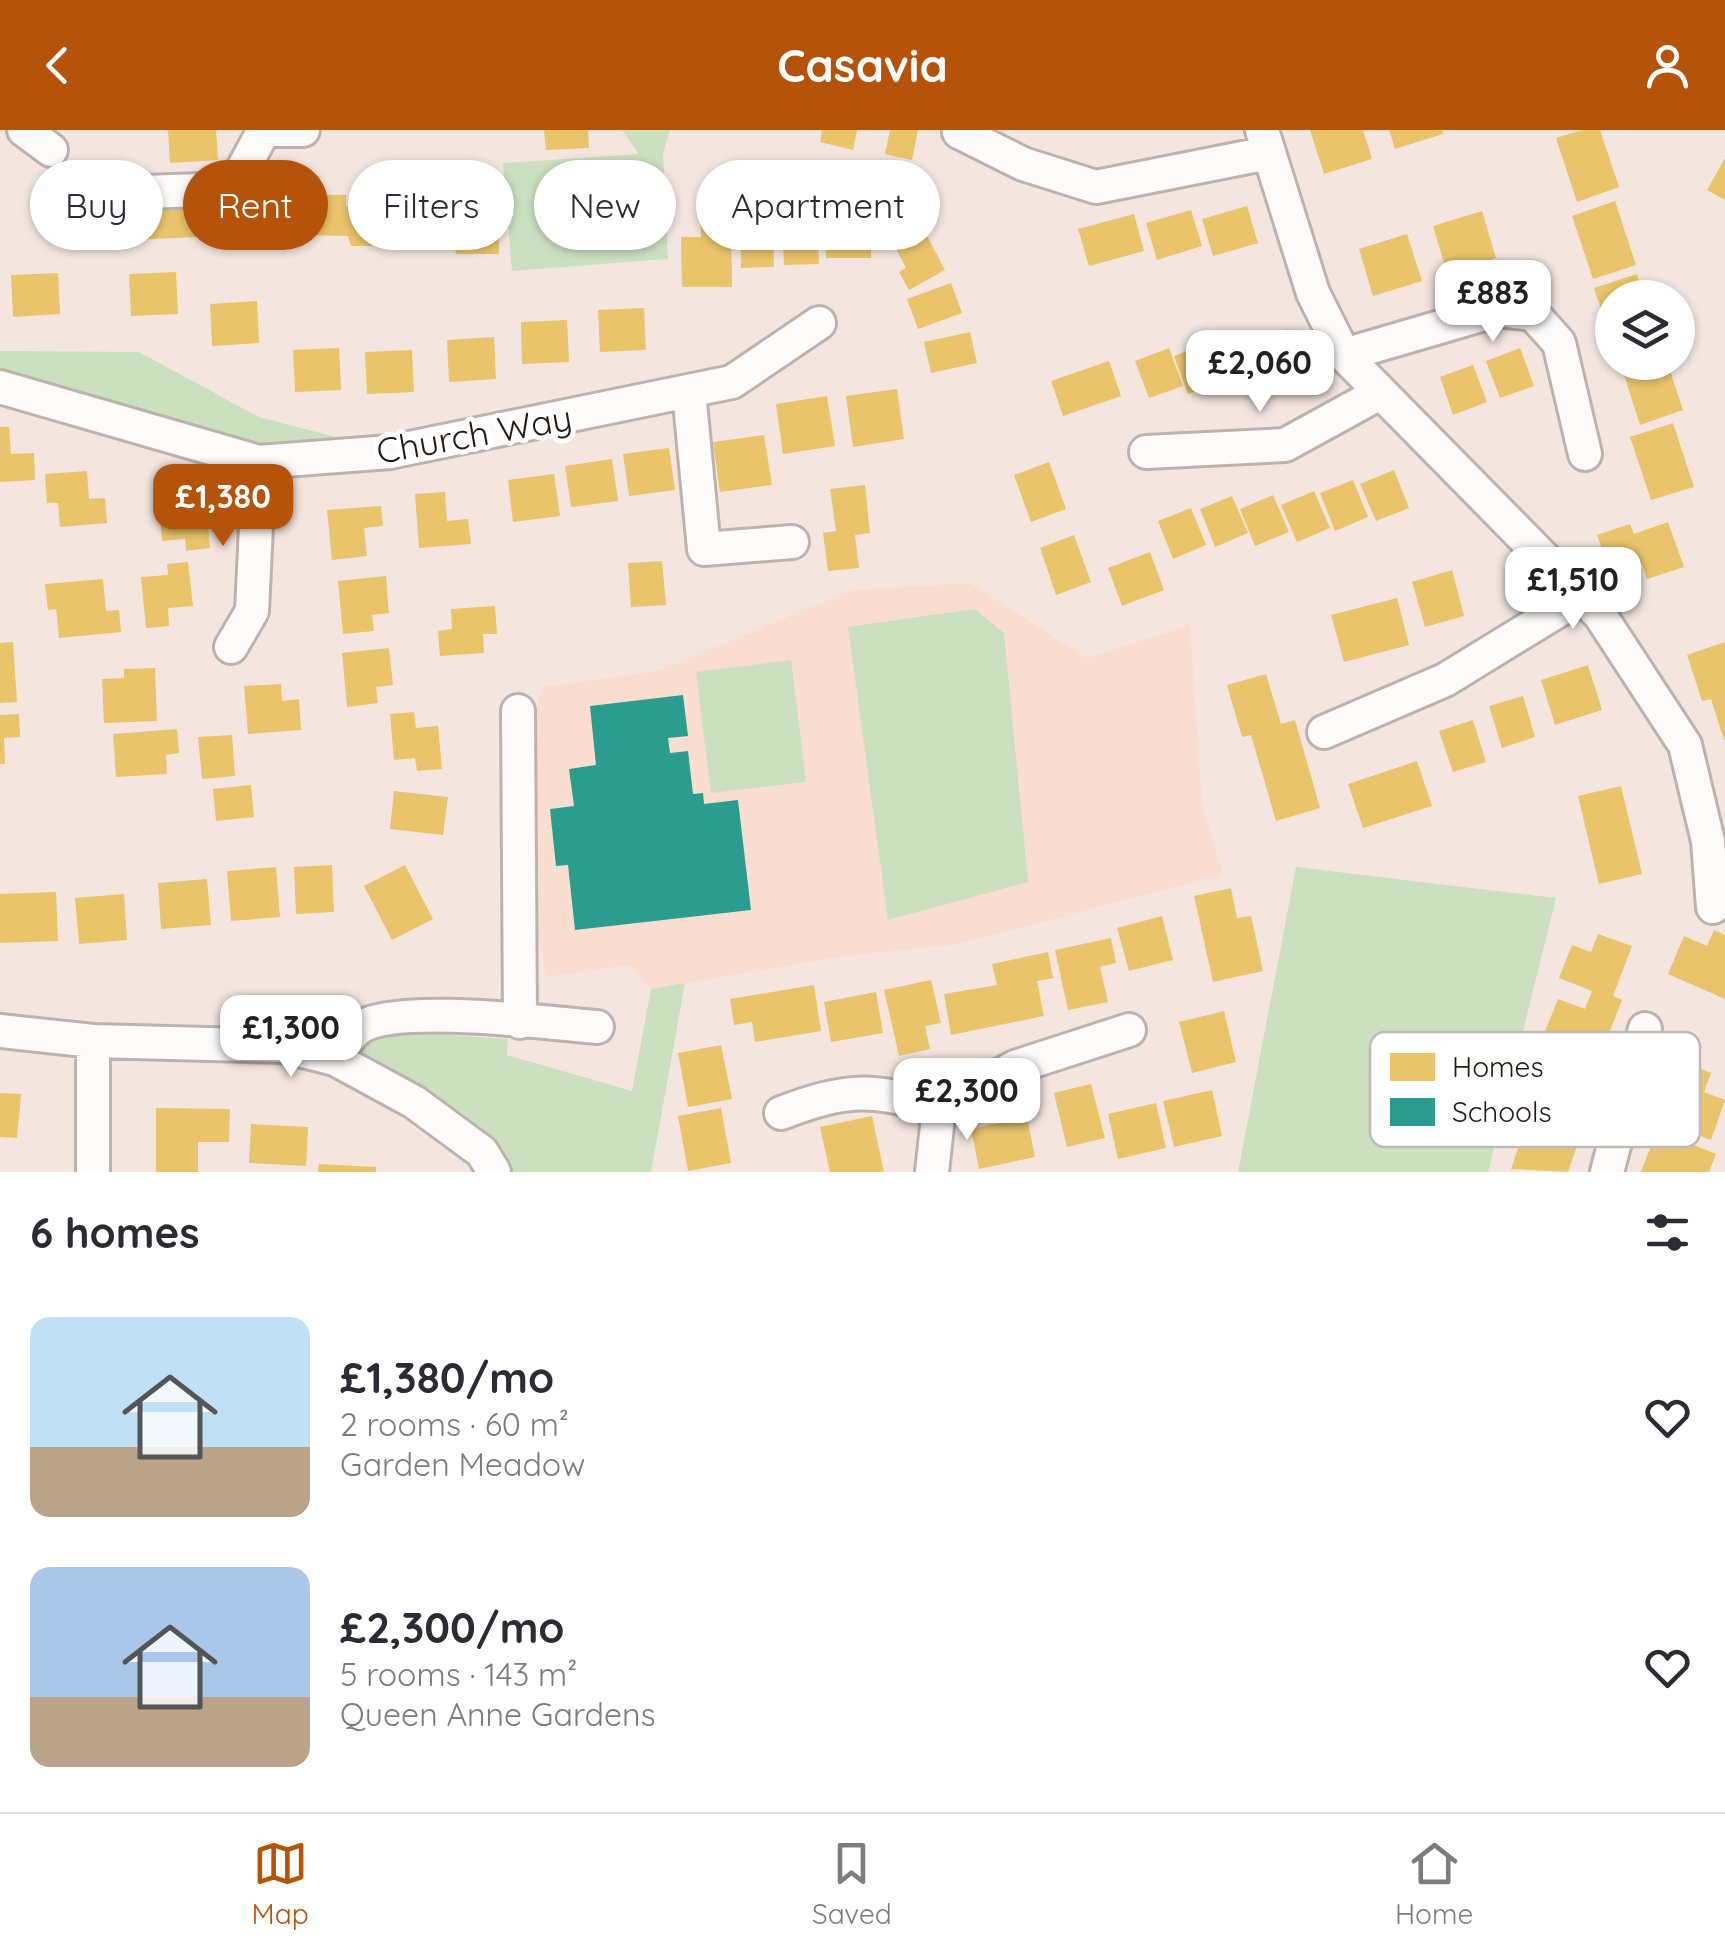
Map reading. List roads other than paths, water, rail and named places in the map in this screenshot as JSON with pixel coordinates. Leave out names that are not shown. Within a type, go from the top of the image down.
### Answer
[{"type":"street","points":[[24,130],[51,150]]},
{"type":"street","points":[[163,191],[232,189],[263,131],[303,130]]},
{"type":"street","points":[[959,132],[1024,164],[1096,187],[1265,142],[1312,292],[1344,355],[1378,394],[1600,615],[1685,745],[1708,842],[1713,907]]},
{"type":"street","points":[[1344,355],[1498,310],[1532,314],[1559,344],[1585,454]]},
{"type":"street","name":"Church Way","points":[[0,386],[259,462],[390,452],[732,382],[818,323]]},
{"type":"street","points":[[689,392],[704,550],[792,542]]},
{"type":"street","points":[[1146,452],[1285,445],[1378,394]]},
{"type":"street","points":[[231,648],[252,611],[259,462]]},
{"type":"street","points":[[1324,732],[1445,680],[1582,596]]},
{"type":"street","points":[[518,711],[520,1022]]},
{"type":"street","points":[[336,1059],[359,1028],[382,1020],[442,1016],[597,1027]]},
{"type":"street","points":[[781,1113],[840,1092],[897,1096],[939,1108],[1015,1067],[1129,1030]]},
{"type":"street","points":[[0,1032],[94,1041],[283,1046],[336,1059],[414,1102],[482,1152],[494,1172]]},
{"type":"street","points":[[93,1172],[94,1041]]},
{"type":"street","points":[[932,1172],[939,1108]]},
{"type":"street","points":[[1607,1172],[1614,1147]]}]
